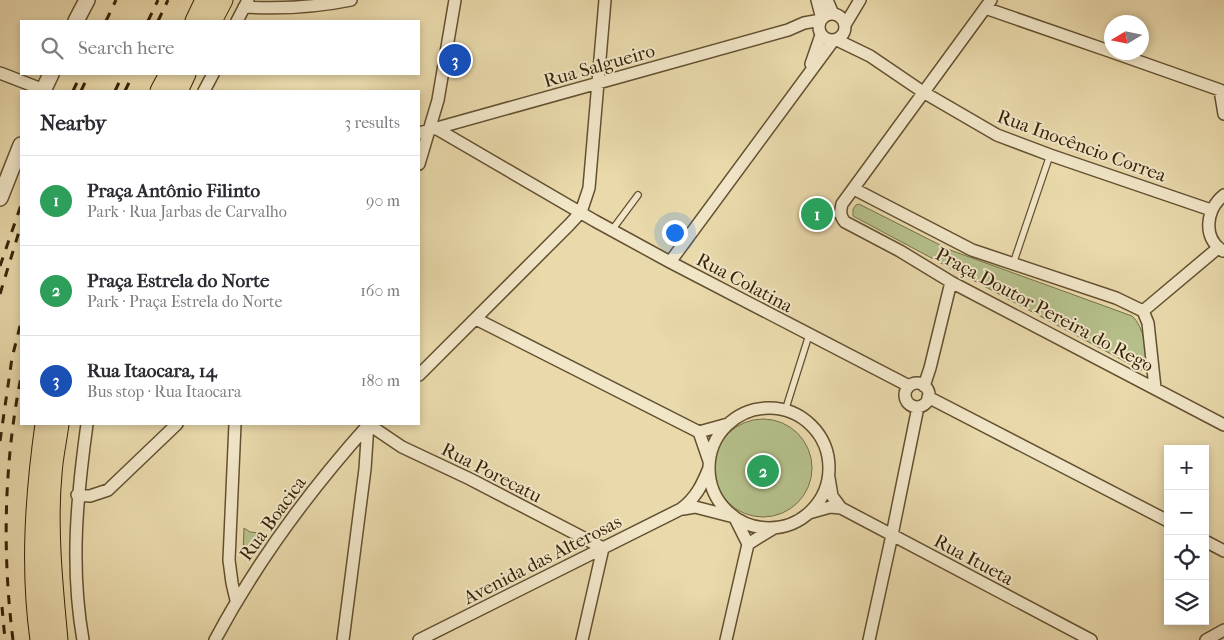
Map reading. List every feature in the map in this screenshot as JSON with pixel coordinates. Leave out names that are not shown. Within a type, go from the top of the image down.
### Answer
[{"type":"highway","points":[[195,20],[205,0]]},
{"type":"highway","points":[[213,20],[223,0]]},
{"type":"highway","points":[[161,90],[168,75]]},
{"type":"highway","points":[[178,90],[186,75]]},
{"type":"highway","points":[[40,640],[33,566],[45,425]]},
{"type":"highway","points":[[58,640],[54,600],[51,510],[52,474],[59,425]]},
{"type":"street","points":[[77,20],[87,0]]},
{"type":"street","points":[[238,20],[246,4],[264,8],[329,4],[351,0]]},
{"type":"street","points":[[420,161],[438,100],[455,0]]},
{"type":"street","points":[[420,374],[581,212],[589,188],[605,0]]},
{"type":"street","points":[[817,0],[821,25],[828,40],[835,40]]},
{"type":"street","points":[[827,0],[835,15],[841,18],[845,28]]},
{"type":"street","points":[[807,76],[825,16],[835,15],[860,1]]},
{"type":"street","points":[[670,262],[807,76],[835,40],[843,34],[860,1]]},
{"type":"street","points":[[840,212],[842,204],[988,4],[1104,49]]},
{"type":"street","name":"Rua Salgueiro","points":[[429,131],[788,30],[804,23],[821,25]]},
{"type":"street","name":"Rua Inocêncio Correa","points":[[845,28],[870,56]]},
{"type":"street","name":"Rua Inocêncio Correa","points":[[835,40],[870,56],[923,92],[997,135],[1211,210]]},
{"type":"street","points":[[1136,60],[1222,88],[1224,114]]},
{"type":"street","points":[[0,73],[43,90],[50,75]]},
{"type":"street","points":[[205,90],[212,75]]},
{"type":"street","name":"Rua Colatina","points":[[429,131],[670,262],[909,386]]},
{"type":"street","points":[[0,198],[20,148]]},
{"type":"street","name":"Praça Doutor Pereira do Rego","points":[[854,189],[972,250],[1116,298],[1143,311],[1148,323],[1156,388]]},
{"type":"street","points":[[1143,311],[1221,250],[1210,236],[1208,223],[1211,210],[1224,195]]},
{"type":"street","name":"Praça Doutor Pereira do Rego","points":[[840,212],[845,222],[900,250],[951,282],[1156,388]]},
{"type":"street","points":[[924,386],[951,282]]},
{"type":"street","points":[[476,319],[698,432],[710,464]]},
{"type":"street","points":[[918,383],[924,386],[928,397],[925,404],[918,407],[911,405],[906,399],[906,391],[909,386],[918,383]]},
{"type":"street","points":[[1156,388],[1224,425]]},
{"type":"street","points":[[928,397],[1164,520]]},
{"type":"street","points":[[869,640],[918,407]]},
{"type":"street","points":[[774,528],[751,525],[734,517],[726,510],[715,494],[709,475],[714,446],[718,437],[729,423],[739,416],[757,409],[767,408],[785,411],[804,420],[818,434],[826,452],[832,496],[841,508]]},
{"type":"street","points":[[698,432],[729,423]]},
{"type":"street","points":[[83,640],[76,597],[75,565],[78,495],[87,425]]},
{"type":"street","points":[[78,495],[90,496],[108,490],[176,425]]},
{"type":"street","points":[[235,425],[229,560],[236,600]]},
{"type":"street","name":"Rua Boacica","points":[[215,640],[236,600],[281,531],[305,498],[367,425]]},
{"type":"street","points":[[343,640],[365,469],[368,425]]},
{"type":"street","name":"Rua Porecatu","points":[[369,425],[402,447],[470,479],[603,548]]},
{"type":"street","name":"Avenida das Alterosas","points":[[419,640],[681,509],[700,490],[710,464]]},
{"type":"street","points":[[748,544],[774,528],[790,524],[808,513],[820,500],[824,491],[828,470]]},
{"type":"street","name":"Avenida das Alterosas","points":[[681,509],[695,507],[734,517]]},
{"type":"street","points":[[808,513],[830,507],[841,508]]},
{"type":"street","name":"Rua Itueta","points":[[841,508],[1091,640]]},
{"type":"street","points":[[726,640],[748,544],[734,517]]},
{"type":"street","points":[[1209,543],[1224,551]]},
{"type":"street","points":[[582,640],[603,548]]},
{"type":"street","points":[[1206,640],[1224,630]]},
{"type":"lane","points":[[1013,264],[1050,155]]},
{"type":"lane","points":[[612,230],[638,195]]},
{"type":"lane","points":[[828,217],[840,212]]},
{"type":"lane","points":[[785,411],[809,335]]},
{"type":"green space","points":[[823,202],[828,206],[823,215],[825,221],[829,223],[827,226],[824,224],[820,228],[813,222],[811,224],[808,222],[811,211]]},
{"type":"green space","points":[[859,204],[950,250],[1132,316],[1140,326],[1144,340],[1145,368],[1141,370],[853,216],[853,209]]},
{"type":"green space","points":[[763,419],[782,422],[798,433],[809,449],[812,468],[809,487],[798,503],[782,514],[763,517],[744,514],[728,503],[717,487],[714,468],[717,449],[728,433],[744,422]]},
{"type":"green space","points":[[244,528],[250,532],[259,533],[243,556]]},
{"type":"railway","points":[[106,20],[116,0]]},
{"type":"railway","points":[[148,20],[158,0]]},
{"type":"railway","points":[[158,20],[168,0]]},
{"type":"railway","points":[[73,90],[81,75]]},
{"type":"railway","points":[[81,90],[89,75]]},
{"type":"railway","points":[[115,90],[123,75]]},
{"type":"railway","points":[[125,90],[133,75]]},
{"type":"railway","points":[[0,266],[20,208]]},
{"type":"railway","points":[[0,294],[20,228]]},
{"type":"railway","points":[[0,441],[12,358],[20,326]]},
{"type":"railway","points":[[13,640],[9,607],[6,541],[8,475],[15,409],[20,382]]},
{"type":"railway","points":[[2,607],[5,640]]},
{"type":"place","name":"Rua Itaocara, 14","points":[[455,60]]},
{"type":"place","name":"Praça Antônio Filinto","points":[[817,214]]},
{"type":"place","name":"Praça Estrela do Norte","points":[[763,471]]}]
